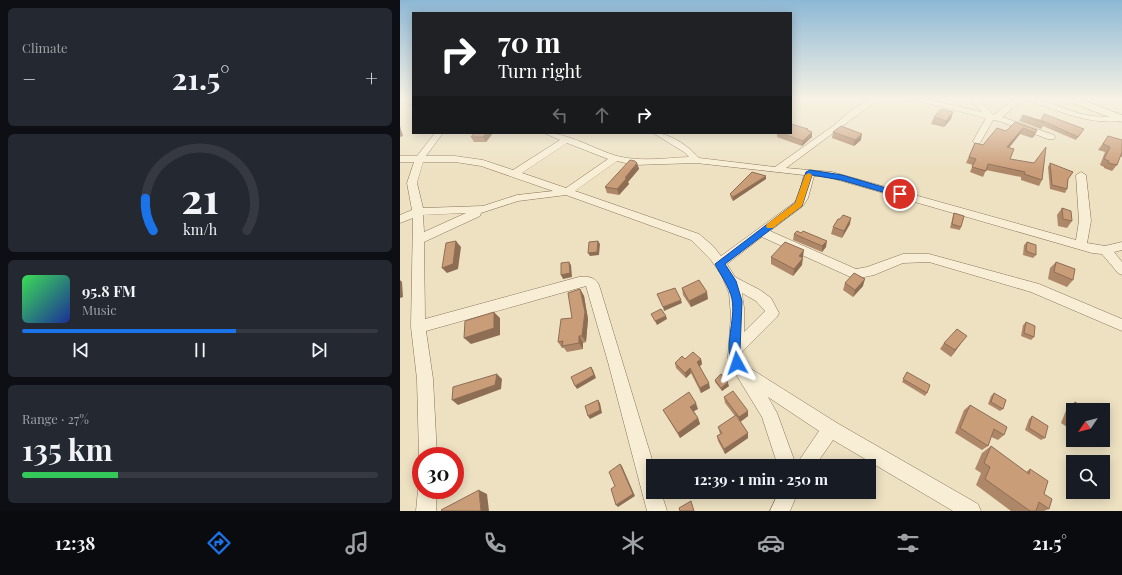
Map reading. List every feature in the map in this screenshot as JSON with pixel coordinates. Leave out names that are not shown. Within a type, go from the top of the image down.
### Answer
[{"type":"street","points":[[777,170],[842,123]]},
{"type":"street","points":[[977,142],[990,123]]},
{"type":"street","points":[[1012,123],[1051,137]]},
{"type":"street","points":[[428,447],[426,378],[418,327],[418,212],[412,183],[414,172],[419,160],[438,134]]},
{"type":"street","points":[[551,134],[615,158],[634,162],[650,163],[696,160],[777,170],[810,172],[842,178],[1081,245],[1105,250],[1122,246]]},
{"type":"street","points":[[659,134],[687,150],[696,160]]},
{"type":"street","points":[[514,174],[566,140]]},
{"type":"street","points":[[419,239],[484,209],[517,198],[567,192],[615,158]]},
{"type":"street","points":[[400,159],[468,160],[482,163],[695,237],[708,247],[731,281],[737,301],[735,350],[737,363],[769,413],[785,459]]},
{"type":"street","points":[[719,264],[799,204],[810,172]]},
{"type":"street","points":[[1081,175],[1085,221],[1081,245]]},
{"type":"street","points":[[400,218],[418,212],[484,209]]},
{"type":"street","points":[[761,232],[855,274],[862,274],[895,261],[911,257],[929,258],[1034,288],[1122,325]]},
{"type":"street","points":[[1105,250],[1122,270]]},
{"type":"street","points":[[418,327],[585,281],[590,282],[593,285],[616,362],[657,511]]},
{"type":"street","points":[[731,281],[767,302],[772,313],[735,350]]},
{"type":"street","points":[[744,373],[831,429],[971,511]]},
{"type":"street","points":[[809,459],[831,429]]},
{"type":"street","points":[[426,511],[427,499]]},
{"type":"building","points":[[1014,123],[1037,130],[1035,133],[1023,128],[1007,147],[1014,149],[1010,159],[1034,163],[1046,147],[1042,180],[1024,174],[1025,172],[988,164],[986,171],[972,167],[976,159],[969,157],[975,143],[983,145],[997,128],[1006,131]]},
{"type":"building","points":[[1047,123],[1068,123],[1084,129],[1078,137]]},
{"type":"building","points":[[792,124],[808,129],[807,130],[812,132],[803,141],[784,134],[792,134]]},
{"type":"building","points":[[841,126],[862,134],[855,140],[833,132]]},
{"type":"building","points":[[473,134],[485,134],[483,137],[471,137]]},
{"type":"building","points":[[1108,136],[1122,140],[1122,152],[1117,165],[1108,163],[1109,161],[1104,159],[1110,147],[1103,144]]},
{"type":"building","points":[[630,160],[637,163],[625,178],[627,178],[617,189],[605,187]]},
{"type":"building","points":[[1050,163],[1073,172],[1068,179],[1067,189],[1052,185]]},
{"type":"building","points":[[752,172],[766,176],[733,197],[730,194]]},
{"type":"building","points":[[1062,208],[1071,211],[1072,221],[1063,219]]},
{"type":"building","points":[[954,213],[964,216],[961,227],[952,224]]},
{"type":"building","points":[[843,215],[851,218],[844,231],[833,227],[838,219],[840,219]]},
{"type":"building","points":[[797,231],[801,233],[803,231],[827,241],[822,246],[794,234]]},
{"type":"building","points":[[456,241],[453,264],[442,268],[446,243]]},
{"type":"building","points":[[598,241],[597,252],[588,253],[589,242]]},
{"type":"building","points":[[785,242],[804,250],[799,256],[803,258],[794,269],[771,257]]},
{"type":"building","points":[[1027,242],[1036,245],[1036,255],[1026,251]]},
{"type":"building","points":[[569,262],[570,273],[561,275],[561,263]]},
{"type":"building","points":[[1056,262],[1075,269],[1073,280],[1054,272]]},
{"type":"building","points":[[854,273],[865,279],[855,290],[845,283]]},
{"type":"building","points":[[699,280],[707,292],[689,301],[682,288]]},
{"type":"building","points":[[675,288],[681,300],[663,307],[657,294]]},
{"type":"building","points":[[580,289],[585,312],[582,336],[579,336],[579,343],[562,346],[563,341],[558,342],[561,319],[572,318],[568,293]]},
{"type":"building","points":[[661,309],[666,316],[655,321],[651,314]]},
{"type":"building","points":[[494,312],[494,328],[464,338],[465,321]]},
{"type":"building","points":[[1026,322],[1035,326],[1034,337],[1024,333]]},
{"type":"building","points":[[957,329],[967,336],[955,350],[944,343]]},
{"type":"building","points":[[693,352],[701,359],[697,362],[709,383],[700,388],[690,368],[685,373],[675,363],[682,356],[685,359]]},
{"type":"building","points":[[591,367],[594,375],[575,386],[571,377]]},
{"type":"building","points":[[907,372],[930,385],[927,393],[903,379]]},
{"type":"building","points":[[497,374],[495,385],[452,400],[453,387]]},
{"type":"building","points":[[721,374],[728,383],[721,388],[715,380]]},
{"type":"building","points":[[733,391],[748,411],[739,417],[724,397]]},
{"type":"building","points":[[689,392],[696,403],[690,407],[698,418],[678,433],[663,410]]},
{"type":"building","points":[[994,393],[1006,400],[1003,409],[991,402]]},
{"type":"building","points":[[598,400],[600,410],[588,416],[585,406]]},
{"type":"building","points":[[970,405],[1007,427],[1004,435],[994,429],[988,446],[960,428]]},
{"type":"building","points":[[736,415],[748,433],[724,449],[717,436],[722,433],[718,427]]},
{"type":"building","points":[[1032,416],[1048,426],[1045,438],[1029,428]]},
{"type":"building","points":[[991,446],[1029,474],[1030,469],[1048,481],[1044,494],[1052,499],[1049,509],[1039,502],[1036,511],[1030,511],[985,479],[990,467],[984,463]]},
{"type":"building","points":[[620,464],[633,494],[616,505],[611,489],[615,486],[609,472]]},
{"type":"building","points":[[479,490],[481,511],[441,510],[464,499]]},
{"type":"building","points":[[691,501],[694,511],[680,511],[679,508]]},
{"type":"slow traffic","points":[[770,226],[799,204],[809,175]]},
{"type":"route","points":[[737,363],[735,357],[737,301],[731,281],[719,264],[799,204],[810,172],[829,174],[900,194]]}]
